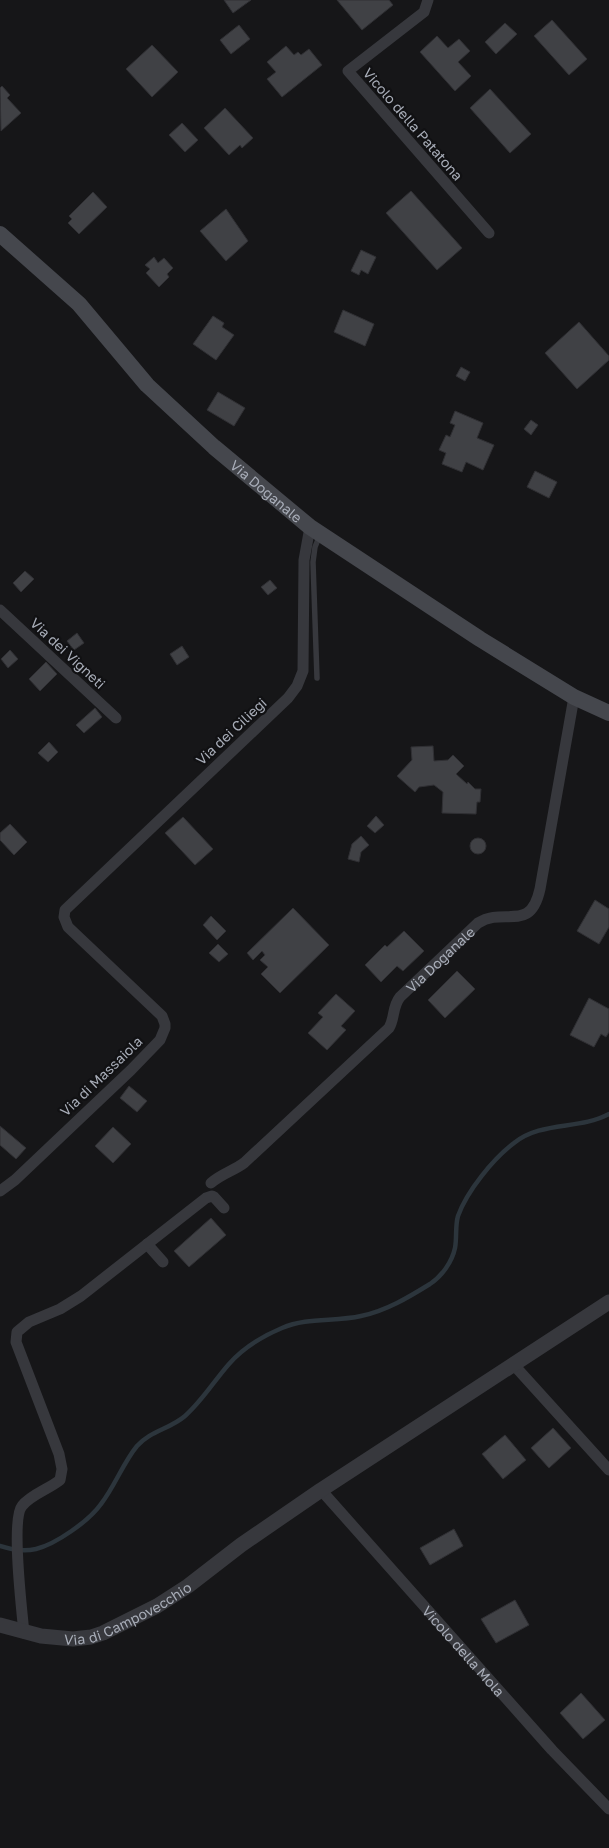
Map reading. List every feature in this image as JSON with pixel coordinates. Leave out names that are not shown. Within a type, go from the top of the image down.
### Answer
[{"type":"main road","name":"Via Doganale","points":[[0,234],[79,304],[147,384],[214,447],[316,530],[429,606],[574,697],[609,714]]},
{"type":"street","name":"Vicolo della Patatona","points":[[428,0],[424,12],[348,72],[489,233]]},
{"type":"street","name":"Via dei Ciliegi","points":[[67,907],[298,686],[303,671],[304,560],[316,530]]},
{"type":"street","name":"Via dei Vigneti","points":[[0,610],[116,718]]},
{"type":"street","name":"Via Doganale","points":[[210,1183],[221,1174],[234,1170],[244,1163],[390,1028],[395,1006],[400,997],[478,923],[486,919],[524,914],[533,909],[540,889],[574,697]]},
{"type":"street","name":"Via di Massaiola","points":[[0,1192],[134,1067],[160,1040],[165,1028],[164,1020],[155,1009],[68,927],[64,917],[67,907]]},
{"type":"street","points":[[24,1633],[20,1581],[19,1512],[23,1504],[60,1480],[62,1468],[59,1454],[16,1342],[17,1332],[29,1322],[60,1309],[81,1296],[209,1196],[214,1197],[224,1208]]},
{"type":"street","points":[[147,1244],[163,1262]]},
{"type":"street","points":[[321,1490],[609,1302]]},
{"type":"street","points":[[513,1364],[609,1470]]},
{"type":"street","name":"Via di Campovecchio","points":[[0,1625],[24,1633],[51,1638],[92,1637],[103,1633],[167,1600],[200,1578],[241,1545],[321,1490]]},
{"type":"street","name":"Vicolo della Mola","points":[[321,1490],[552,1750],[609,1810]]},
{"type":"lane","points":[[316,530],[317,540],[313,562],[318,678]]},
{"type":"building","points":[[224,0],[251,0],[233,13]]},
{"type":"building","points":[[337,0],[389,0],[393,5],[362,30]]},
{"type":"building","points":[[552,20],[587,59],[569,75],[534,36]]},
{"type":"building","points":[[505,23],[517,34],[496,54],[485,42]]},
{"type":"building","points":[[239,25],[250,39],[231,54],[220,40]]},
{"type":"building","points":[[437,36],[448,48],[459,39],[470,51],[458,62],[471,76],[455,91],[420,52]]},
{"type":"building","points":[[152,45],[178,72],[152,97],[126,69]]},
{"type":"building","points":[[286,46],[294,55],[298,52],[301,55],[309,49],[322,65],[282,97],[267,79],[276,72],[267,62]]},
{"type":"building","points":[[2,86],[10,95],[7,98],[21,113],[1,131],[0,88]]},
{"type":"building","points":[[490,89],[531,134],[510,153],[470,108]]},
{"type":"building","points":[[225,108],[253,138],[242,148],[240,145],[229,155],[204,128]]},
{"type":"building","points":[[182,123],[198,140],[185,152],[169,135]]},
{"type":"building","points":[[411,191],[462,248],[437,270],[386,213]]},
{"type":"building","points":[[93,192],[107,207],[79,234],[68,223],[72,219],[69,216]]},
{"type":"building","points":[[226,209],[248,241],[226,261],[200,231]]},
{"type":"building","points":[[361,250],[376,257],[368,274],[361,270],[359,275],[351,271]]},
{"type":"building","points":[[154,257],[158,263],[164,258],[173,268],[167,274],[169,277],[159,287],[146,273],[150,269],[145,265]]},
{"type":"building","points":[[343,310],[374,324],[365,346],[334,332]]},
{"type":"building","points":[[213,316],[224,323],[222,327],[234,335],[216,360],[193,344]]},
{"type":"building","points":[[579,322],[609,356],[609,360],[577,389],[545,353]]},
{"type":"building","points":[[461,367],[470,372],[465,381],[456,376]]},
{"type":"building","points":[[218,392],[245,408],[234,426],[207,410]]},
{"type":"building","points":[[455,411],[483,423],[477,438],[494,445],[483,470],[466,462],[462,472],[442,464],[446,453],[439,450],[446,435],[450,437],[455,425],[450,423]]},
{"type":"building","points":[[531,420],[538,425],[531,435],[524,429]]},
{"type":"building","points":[[535,471],[557,482],[549,498],[527,487]]},
{"type":"building","points":[[25,571],[34,579],[21,592],[13,583]]},
{"type":"building","points":[[270,580],[277,588],[268,595],[261,587]]},
{"type":"building","points":[[77,633],[84,643],[74,650],[67,641]]},
{"type":"building","points":[[182,646],[189,657],[177,665],[170,654]]},
{"type":"building","points":[[10,650],[18,659],[8,668],[1,659]]},
{"type":"building","points":[[46,662],[57,674],[40,691],[29,679]]},
{"type":"building","points":[[95,708],[102,717],[84,733],[76,725]]},
{"type":"building","points":[[49,742],[58,752],[48,762],[38,753]]},
{"type":"building","points":[[433,746],[434,761],[448,760],[453,755],[464,766],[456,774],[475,789],[481,789],[480,802],[477,802],[476,814],[442,813],[443,792],[434,785],[419,787],[415,792],[397,776],[412,760],[411,747]]},
{"type":"building","points":[[376,816],[384,825],[375,833],[367,826]]},
{"type":"building","points":[[183,817],[213,849],[195,865],[165,833]]},
{"type":"building","points":[[10,824],[27,842],[14,855],[0,840],[0,833]]},
{"type":"building","points":[[361,836],[369,845],[361,852],[359,862],[348,859],[352,844]]},
{"type":"building","points":[[475,838],[481,838],[486,843],[484,852],[475,854],[470,849],[470,843]]},
{"type":"building","points":[[595,900],[609,909],[609,927],[599,944],[577,931]]},
{"type":"building","points":[[293,908],[329,945],[280,993],[261,974],[268,967],[260,960],[265,955],[262,951],[253,960],[247,953]]},
{"type":"building","points":[[211,916],[226,931],[217,940],[203,925]]},
{"type":"building","points":[[404,931],[424,951],[403,971],[397,966],[381,982],[365,965],[385,945],[387,947]]},
{"type":"building","points":[[218,944],[228,954],[219,962],[209,953]]},
{"type":"building","points":[[457,971],[475,989],[445,1018],[428,1000]]},
{"type":"building","points":[[336,994],[355,1011],[341,1026],[346,1030],[327,1050],[308,1033],[323,1017],[318,1013]]},
{"type":"building","points":[[589,998],[609,1009],[609,1032],[606,1037],[601,1034],[594,1047],[570,1035]]},
{"type":"building","points":[[129,1086],[147,1101],[137,1112],[120,1098]]},
{"type":"building","points":[[0,1126],[26,1148],[16,1159],[0,1145]]},
{"type":"building","points":[[113,1127],[131,1144],[113,1163],[95,1146]]},
{"type":"building","points":[[211,1218],[226,1235],[189,1267],[174,1251]]},
{"type":"building","points":[[553,1428],[571,1448],[549,1468],[531,1448]]},
{"type":"building","points":[[505,1435],[526,1460],[503,1479],[482,1454]]},
{"type":"building","points":[[454,1529],[463,1546],[430,1565],[420,1548]]},
{"type":"building","points":[[515,1600],[529,1625],[496,1643],[481,1619]]},
{"type":"building","points":[[581,1693],[605,1720],[583,1739],[560,1713]]},
{"type":"waterway","points":[[0,1546],[18,1550],[36,1549],[62,1537],[89,1518],[111,1490],[137,1446],[148,1437],[185,1416],[197,1404],[223,1370],[247,1348],[261,1339],[282,1328],[301,1322],[351,1318],[370,1314],[397,1303],[430,1284],[442,1273],[452,1258],[455,1248],[458,1216],[462,1206],[474,1186],[506,1150],[525,1136],[536,1131],[585,1122],[609,1114]]}]
